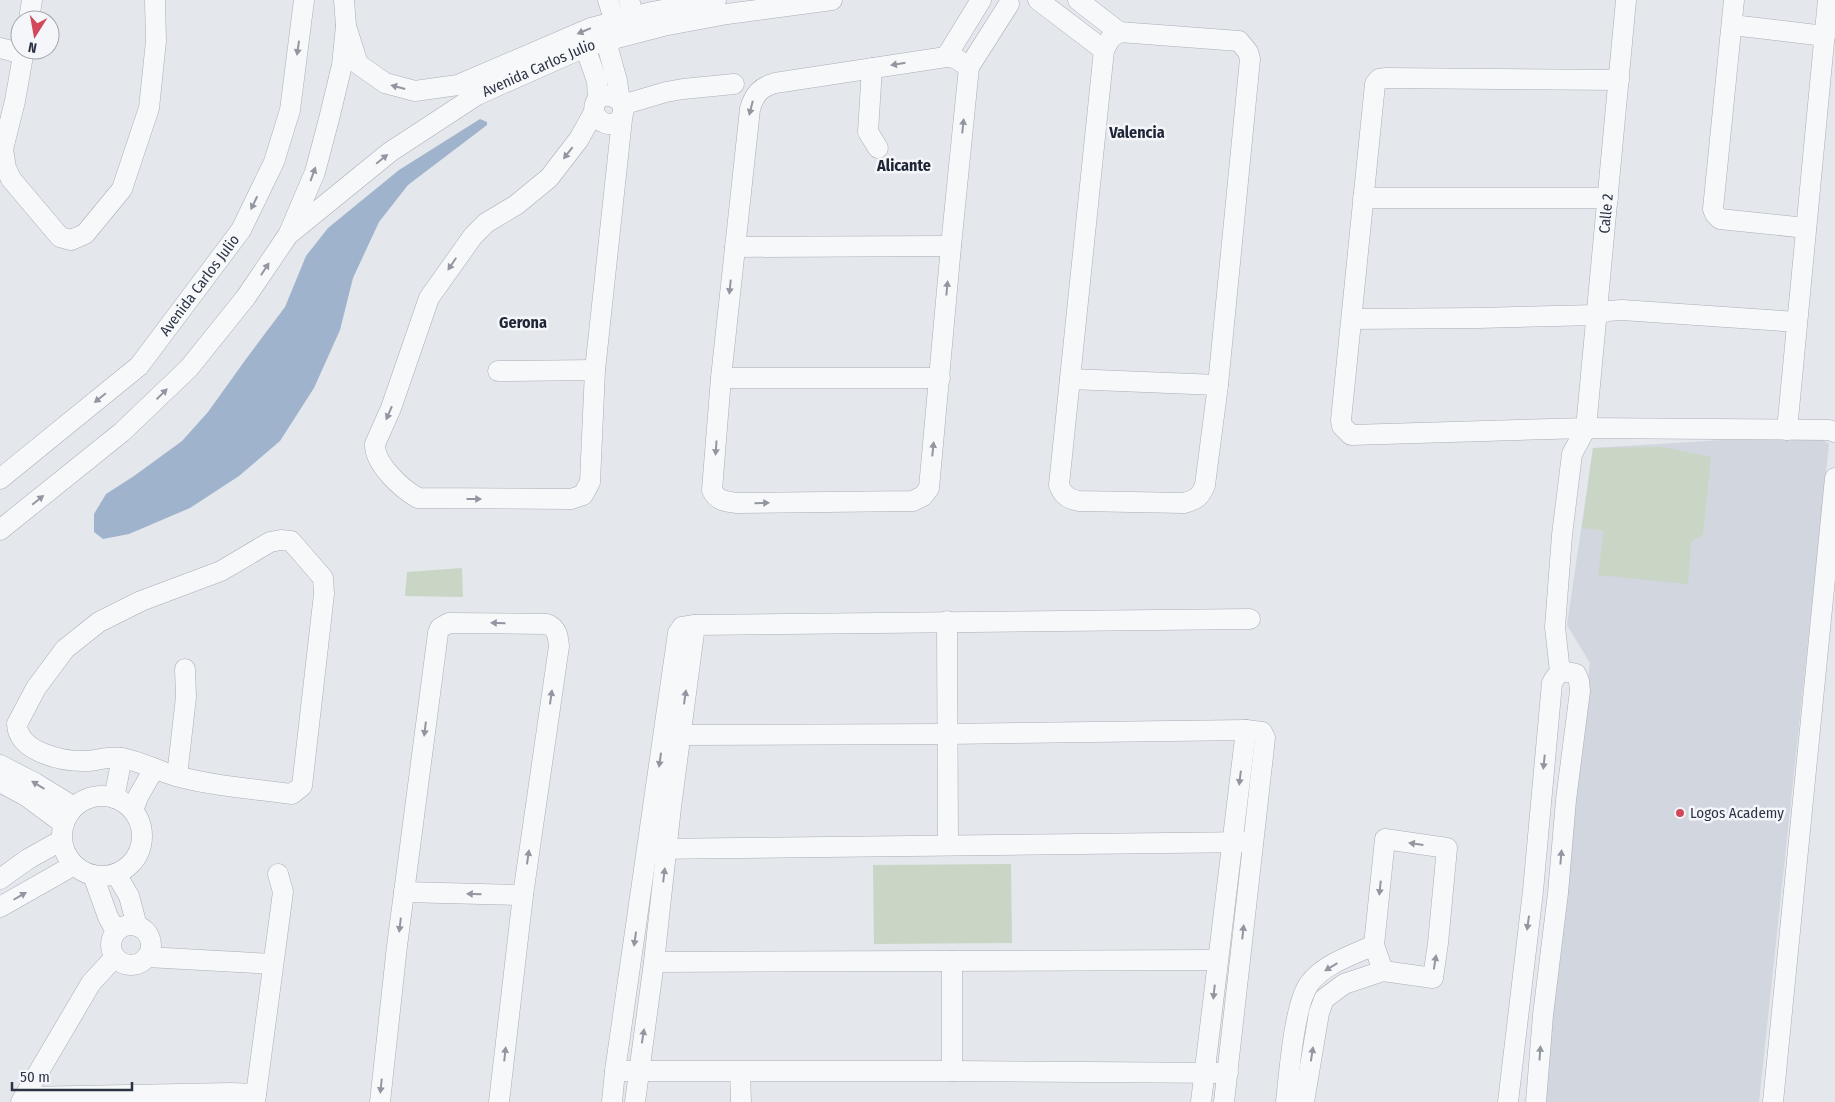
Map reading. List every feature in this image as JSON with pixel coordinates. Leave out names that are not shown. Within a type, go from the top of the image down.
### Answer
[{"type":"street","points":[[23,60],[15,102],[3,150],[6,168],[11,179],[60,237],[72,240],[85,234],[122,189],[149,108],[156,41],[155,0]]},
{"type":"street","name":"Avenida Carlos Julio","points":[[0,479],[139,366],[241,230],[274,162],[290,110],[304,0]]},
{"type":"street","name":"Avenida Carlos Julio","points":[[0,530],[122,432],[189,368],[246,298],[288,234],[317,163],[342,65],[346,26],[344,0]]},
{"type":"street","points":[[608,0],[626,13]]},
{"type":"street","name":"Avenida Carlos Julio","points":[[346,26],[358,64],[385,83],[415,91],[458,85],[626,13],[722,5],[832,0]]},
{"type":"street","points":[[946,57],[981,0]]},
{"type":"street","points":[[1038,0],[1104,50]]},
{"type":"street","points":[[1078,0],[1119,32],[1239,40],[1248,52],[1250,59],[1218,385],[1206,485],[1202,494],[1194,501],[1184,503],[1079,501],[1070,499],[1062,492],[1059,485],[1104,50],[1110,39],[1119,32]]},
{"type":"street","name":"Calle 2","points":[[1586,428],[1626,0]]},
{"type":"street","points":[[1734,0],[1713,209],[1720,220],[1806,228]]},
{"type":"street","points":[[1787,430],[1828,0]]},
{"type":"street","points":[[969,67],[956,58],[946,57],[775,83],[764,86],[756,94],[750,109],[721,378],[712,490],[715,496],[721,500],[736,503],[913,501],[923,496],[929,488],[950,246],[969,67],[1008,1]]},
{"type":"street","name":"Avenida Carlos Julio","points":[[288,234],[390,152],[477,94],[585,46],[663,26],[722,5]]},
{"type":"street","points":[[1732,25],[1825,36]]},
{"type":"street","points":[[596,106],[579,139],[549,178],[516,205],[479,229],[461,250],[428,298],[392,408],[375,444],[375,454],[386,470],[407,491],[418,498],[572,499],[583,495],[590,482],[595,370],[622,105],[606,41]]},
{"type":"street","points":[[585,46],[597,81],[596,106],[599,120],[612,124],[620,118],[622,105]]},
{"type":"street","points":[[872,68],[868,132],[878,148]]},
{"type":"street","points":[[1620,80],[1396,78],[1379,80],[1375,84],[1341,420],[1342,426],[1351,435],[1586,428],[1829,430],[1835,432]]},
{"type":"street","points":[[622,105],[666,92],[734,84]]},
{"type":"street","points":[[434,89],[442,108],[448,114]]},
{"type":"street","points":[[1363,198],[1608,198]]},
{"type":"street","points":[[735,247],[950,246]]},
{"type":"street","points":[[1352,319],[1596,315],[1607,311],[1622,310],[1797,322]]},
{"type":"street","points":[[498,371],[595,370]]},
{"type":"street","points":[[721,378],[940,378]]},
{"type":"street","points":[[1070,379],[1218,385]]},
{"type":"street","points":[[1560,672],[1554,627],[1562,535],[1572,454],[1586,428]]},
{"type":"street","points":[[1773,1102],[1835,478]]},
{"type":"street","points":[[291,541],[323,578],[324,594],[302,786],[292,794],[177,776],[122,758],[112,757],[87,761],[62,759],[43,754],[23,742],[18,731],[18,724],[36,688],[65,649],[99,622],[141,602],[221,571],[270,542],[291,541]]},
{"type":"street","points":[[634,1102],[654,962],[658,849],[678,633],[682,627],[695,625],[947,621],[1250,619]]},
{"type":"street","points":[[947,621],[948,846]]},
{"type":"street","points":[[380,1102],[404,892],[440,628],[448,623],[547,624],[556,631],[559,646],[523,895],[500,1102]]},
{"type":"street","points":[[612,1102],[615,1071],[658,849],[671,808],[695,625]]},
{"type":"street","points":[[177,776],[186,697],[185,669]]},
{"type":"street","points":[[1508,1102],[1533,891],[1552,683],[1560,672],[1566,671],[1576,674],[1580,691],[1566,800],[1558,893],[1543,1015],[1536,1102]]},
{"type":"street","points":[[1550,702],[1578,706]]},
{"type":"street","points":[[1202,1102],[1217,960],[1246,730]]},
{"type":"street","points":[[680,735],[1260,731],[1265,735],[1265,738],[1224,1102]]},
{"type":"street","points":[[114,798],[122,758]]},
{"type":"street","points":[[0,765],[35,783],[66,824],[64,849],[74,865],[83,871],[93,875],[105,876],[116,874],[136,858],[141,846],[142,834],[140,821],[133,810],[124,803],[114,798],[93,797],[82,801],[66,824],[28,859],[0,879]]},
{"type":"street","points":[[133,810],[154,769]]},
{"type":"street","points":[[0,782],[26,796],[66,824]]},
{"type":"street","points":[[1304,1102],[1319,1012],[1324,999],[1344,984],[1383,971],[1433,978],[1447,848],[1385,839],[1374,944],[1383,971]]},
{"type":"street","points":[[658,849],[1253,842]]},
{"type":"street","points":[[0,908],[74,865]]},
{"type":"street","points":[[116,874],[129,896],[137,926]]},
{"type":"street","points":[[22,1099],[231,1093],[256,1098],[283,892],[278,874]]},
{"type":"street","points":[[93,875],[108,917],[116,931]]},
{"type":"street","points":[[1533,891],[1558,893]]},
{"type":"street","points":[[404,892],[523,895]]},
{"type":"street","points":[[130,925],[137,926],[145,931],[150,939],[151,948],[148,957],[140,963],[131,965],[122,963],[115,957],[111,944],[116,931],[130,925]]},
{"type":"street","points":[[1286,1102],[1297,1021],[1309,984],[1329,966],[1374,944]]},
{"type":"street","points":[[22,1099],[91,983],[115,957]]},
{"type":"street","points":[[148,957],[273,964]]},
{"type":"street","points":[[654,962],[1217,960]]},
{"type":"street","points":[[952,961],[952,1071]]},
{"type":"street","points":[[1518,1013],[1543,1015]]},
{"type":"street","points":[[615,1071],[1228,1073]]},
{"type":"street","points":[[740,1072],[741,1102]]},
{"type":"shaded area","name":"Logos Academy","points":[[1822,439],[1829,444],[1759,1102],[1533,1102],[1590,663],[1567,625],[1593,448],[1722,440]]},
{"type":"green space","points":[[1663,447],[1711,457],[1703,535],[1691,542],[1688,584],[1598,575],[1604,531],[1582,528],[1593,448]]},
{"type":"green space","points":[[462,568],[463,597],[405,596],[407,572]]},
{"type":"green space","points":[[1011,864],[1012,943],[874,944],[873,865]]},
{"type":"water","points":[[480,119],[487,122],[487,125],[408,185],[379,222],[353,278],[340,330],[314,388],[280,441],[239,476],[190,508],[129,534],[103,539],[94,532],[94,514],[106,494],[182,441],[208,412],[285,307],[306,256],[328,228],[399,170]]},
{"type":"place","name":"Logos Academy","points":[[1680,813]]},
{"type":"district","name":"Valencia","points":[[1137,132]]},
{"type":"district","name":"Alicante","points":[[904,165]]},
{"type":"district","name":"Gerona","points":[[523,322]]}]
